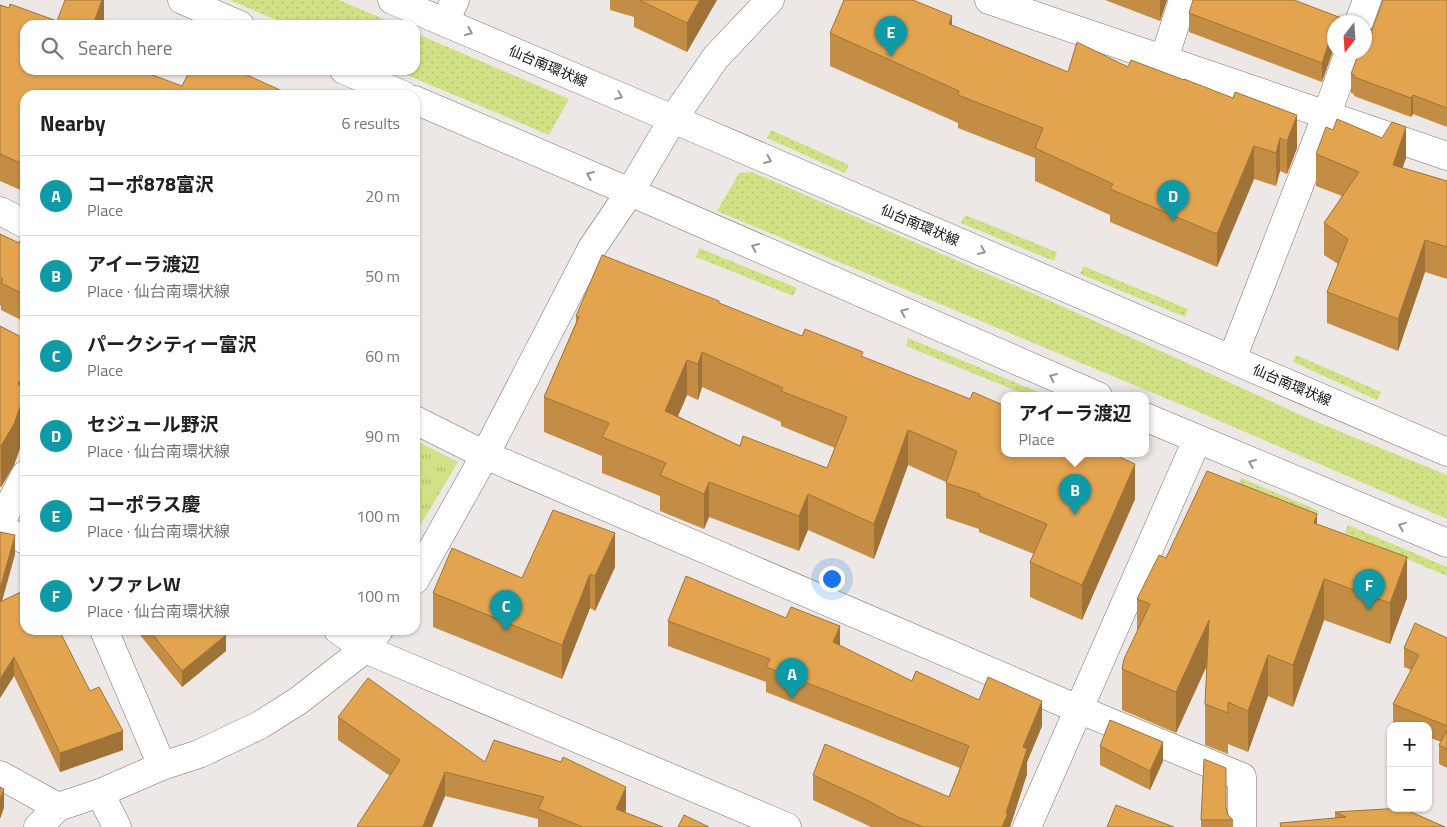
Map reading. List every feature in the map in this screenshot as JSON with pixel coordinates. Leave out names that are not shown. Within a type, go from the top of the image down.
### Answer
[{"type":"street","points":[[182,0],[228,20]]},
{"type":"street","name":"仙台南環状線","points":[[392,0],[450,11],[673,118],[1447,452]]},
{"type":"street","points":[[420,571],[485,455],[592,248],[630,192],[673,118],[716,58],[770,0]]},
{"type":"street","points":[[1164,59],[1183,0]]},
{"type":"street","points":[[1362,15],[1367,0]]},
{"type":"street","points":[[999,2],[1447,156]]},
{"type":"street","points":[[1232,359],[1346,60]]},
{"type":"street","points":[[356,75],[391,90]]},
{"type":"street","points":[[420,102],[1089,392]]},
{"type":"street","points":[[0,211],[20,221]]},
{"type":"street","points":[[1149,419],[1447,544]]},
{"type":"street","points":[[420,422],[485,455],[1078,709],[1242,777],[1242,827]]},
{"type":"street","points":[[1026,827],[1197,440]]},
{"type":"street","points":[[20,485],[0,526],[20,537]]},
{"type":"street","points":[[106,635],[162,766]]},
{"type":"street","points":[[355,635],[372,640],[787,827]]},
{"type":"street","points":[[38,827],[58,807],[100,793],[162,766],[199,754],[260,725],[298,701],[372,640]]},
{"type":"street","points":[[0,775],[58,807]]},
{"type":"street","points":[[100,793],[117,827]]},
{"type":"green space","points":[[229,0],[339,0],[385,20],[277,20]]},
{"type":"green space","points":[[420,35],[569,99],[549,135],[407,75],[420,75]]},
{"type":"green space","points":[[771,130],[849,165],[845,173],[767,138]]},
{"type":"green space","points":[[752,172],[1055,303],[1314,421],[1447,475],[1447,519],[1194,410],[717,211],[739,173]]},
{"type":"green space","points":[[965,215],[1057,252],[1054,261],[961,223]]},
{"type":"green space","points":[[699,248],[797,288],[793,296],[696,257]]},
{"type":"green space","points":[[1083,266],[1188,309],[1185,317],[1080,274]]},
{"type":"green space","points":[[908,338],[1038,392],[1019,392],[906,346]]},
{"type":"green space","points":[[1296,355],[1381,392],[1377,400],[1293,362]]},
{"type":"green space","points":[[420,443],[458,462],[420,526]]},
{"type":"green space","points":[[1241,478],[1319,511],[1316,519],[1238,486]]},
{"type":"green space","points":[[1348,525],[1447,567],[1447,576],[1345,533]]},
{"type":"building","points":[[65,0],[102,0],[95,20],[57,20]]},
{"type":"building","points":[[639,0],[700,0],[687,23]]},
{"type":"building","points":[[844,0],[913,0],[952,16],[949,24],[1068,72],[1077,42],[1128,67],[1131,60],[1233,98],[1235,92],[1297,115],[1287,141],[1280,138],[1276,153],[1254,146],[1217,234],[1110,189],[1113,184],[1035,148],[1043,128],[958,95],[959,91],[830,33]]},
{"type":"building","points":[[1193,0],[1294,0],[1333,15],[1327,15],[1327,48],[1322,63],[1189,13]]},
{"type":"building","points":[[1383,0],[1447,0],[1447,108],[1413,95],[1411,98],[1354,77],[1351,74],[1356,60],[1372,60],[1372,30]]},
{"type":"building","points":[[10,4],[54,20],[20,20],[20,75],[152,75],[182,86],[188,75],[247,75],[280,90],[20,90],[20,163],[0,154],[0,5],[9,8]]},
{"type":"building","points":[[1337,119],[1382,138],[1392,122],[1406,127],[1393,165],[1447,181],[1447,247],[1425,240],[1398,319],[1327,292],[1348,239],[1324,223],[1359,172],[1316,154],[1326,127],[1333,130]]},
{"type":"building","points":[[0,234],[19,243],[20,241],[20,292],[1,283],[3,279],[0,278]]},
{"type":"building","points":[[602,255],[802,336],[805,329],[863,352],[861,356],[970,399],[973,392],[1001,404],[1001,457],[1120,457],[1135,464],[1082,585],[1030,562],[1047,524],[979,496],[980,494],[946,483],[957,451],[908,430],[874,524],[808,494],[799,516],[709,482],[704,494],[660,475],[666,463],[602,437],[609,423],[544,397],[579,317],[576,316]],"holes":[[[702,352],[783,388],[781,391],[847,417],[827,468],[743,436],[740,446],[665,411],[687,360],[698,364]]]},
{"type":"building","points":[[0,326],[20,336],[20,381],[18,384],[20,385],[20,407],[14,424],[0,446]]},
{"type":"building","points":[[1207,471],[1317,514],[1314,523],[1407,557],[1390,603],[1324,579],[1293,665],[1268,655],[1248,711],[1228,702],[1228,713],[1205,704],[1209,620],[1176,692],[1122,669],[1124,659],[1150,604],[1137,599],[1159,555],[1166,558]]},
{"type":"building","points":[[553,510],[615,533],[595,576],[590,574],[562,645],[433,593],[452,548],[522,578]]},
{"type":"building","points":[[0,532],[15,535],[0,589]]},
{"type":"building","points":[[686,576],[786,618],[791,607],[840,626],[833,642],[912,681],[916,671],[979,700],[988,677],[1042,701],[1023,747],[1027,749],[1002,827],[923,827],[898,817],[813,775],[825,744],[949,797],[969,746],[766,667],[770,659],[668,621]]},
{"type":"building","points":[[20,592],[20,635],[62,635],[90,691],[99,687],[123,731],[60,753],[14,657],[0,679],[0,602]]},
{"type":"building","points":[[1415,623],[1447,638],[1447,726],[1393,704],[1419,655],[1404,648]]},
{"type":"building","points":[[153,635],[226,635],[182,671]]},
{"type":"building","points":[[368,678],[485,762],[494,740],[561,762],[563,757],[626,787],[616,809],[663,827],[583,827],[538,809],[544,797],[445,772],[423,827],[357,826],[400,760],[338,717]]},
{"type":"building","points":[[1110,720],[1163,742],[1150,771],[1100,746]]},
{"type":"building","points":[[1447,730],[1447,749],[1439,745]]},
{"type":"building","points":[[1204,759],[1226,768],[1226,808],[1228,815],[1233,820],[1201,820]]},
{"type":"building","points":[[0,787],[4,789],[0,800]]},
{"type":"building","points":[[1116,805],[1174,827],[1107,827]]},
{"type":"building","points":[[1387,809],[1387,812],[1411,812],[1445,827],[1281,827],[1280,823],[1346,817],[1335,812]]},
{"type":"building","points":[[684,815],[709,827],[678,827]]},
{"type":"place","name":"コーポラス慶","points":[[891,57]]},
{"type":"place","name":"セジュール野沢","points":[[1173,221]]},
{"type":"place","name":"アイーラ渡辺","points":[[1075,515]]},
{"type":"place","name":"ソファレW","points":[[1369,610]]},
{"type":"place","name":"パークシティー富沢","points":[[506,631]]},
{"type":"place","name":"コーポ878富沢","points":[[792,699]]}]
